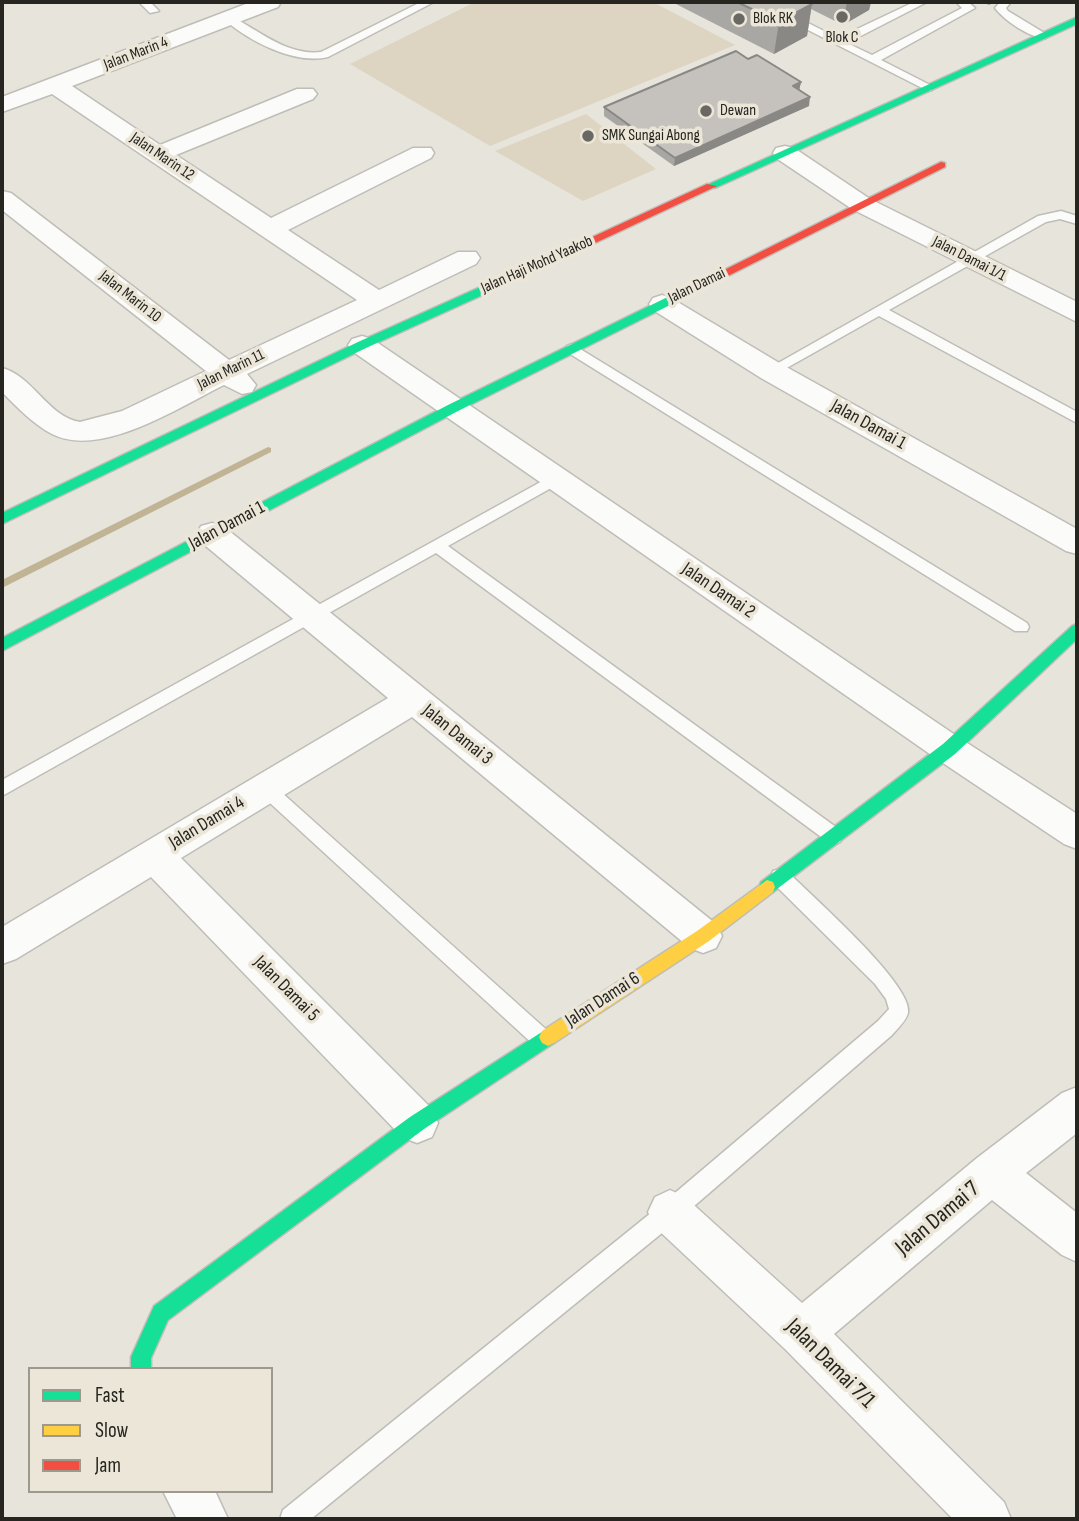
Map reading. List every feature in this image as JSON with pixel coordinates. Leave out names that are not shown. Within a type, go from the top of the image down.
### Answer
[{"type":"street","points":[[207,2],[229,19]]},
{"type":"street","name":"Jalan Marin 4","points":[[2,105],[270,2]]},
{"type":"street","name":"Jalan Haji Mohd Yaakob","points":[[2,519],[362,345],[1077,20]]},
{"type":"street","name":"Jalan Marin 12","points":[[55,85],[377,301]]},
{"type":"street","points":[[158,154],[305,94]]},
{"type":"street","points":[[270,229],[422,153]]},
{"type":"street","name":"Jalan Damai 1/1","points":[[785,153],[861,204],[1077,313]]},
{"type":"street","name":"Jalan Damai","points":[[443,402],[572,349],[941,164]]},
{"type":"street","name":"Jalan Marin 10","points":[[2,198],[258,397]]},
{"type":"street","name":"Jalan Marin 11","points":[[2,377],[57,424],[73,431],[94,430],[132,418],[467,258]]},
{"type":"street","name":"Jalan Damai 1","points":[[662,304],[771,371],[1077,543]]},
{"type":"street","name":"Jalan Damai 2","points":[[362,345],[1077,834]]},
{"type":"street","name":"Jalan Damai 1","points":[[2,645],[212,534],[443,402]]},
{"type":"street","name":"Jalan Damai 3","points":[[212,534],[703,936]]},
{"type":"street","name":"Jalan Damai 6","points":[[141,1367],[141,1357],[161,1313],[417,1123],[703,936],[949,749],[1077,630]]},
{"type":"street","name":"Jalan Damai 4","points":[[2,947],[414,699]]},
{"type":"street","name":"Jalan Damai 5","points":[[154,855],[417,1123]]},
{"type":"street","name":"Jalan Damai 7","points":[[801,1333],[992,1173],[1077,1107]]},
{"type":"street","points":[[992,1173],[1077,1240]]},
{"type":"street","name":"Jalan Damai 7/1","points":[[670,1212],[801,1333],[987,1519]]},
{"type":"street","points":[[188,1493],[204,1519]]},
{"type":"lane","points":[[144,2],[154,11]]},
{"type":"lane","points":[[229,19],[297,55],[313,57],[324,55],[429,2]]},
{"type":"lane","points":[[758,2],[928,88]]},
{"type":"lane","points":[[839,43],[922,2]]},
{"type":"lane","points":[[873,60],[970,8],[961,2]]},
{"type":"lane","points":[[1006,2],[1000,8],[1004,13],[1042,36]]},
{"type":"lane","points":[[771,371],[1052,215],[1077,220]]},
{"type":"lane","points":[[880,311],[1077,418]]},
{"type":"lane","points":[[572,349],[1021,627]]},
{"type":"lane","points":[[2,789],[555,479]]},
{"type":"lane","points":[[436,545],[834,836]]},
{"type":"lane","points":[[265,788],[542,1039]]},
{"type":"lane","points":[[292,1519],[670,1212],[885,1028],[899,1011],[895,995],[882,978],[780,877]]},
{"type":"shaded area","points":[[475,2],[653,2],[735,45],[490,146],[350,64]]},
{"type":"shaded area","points":[[586,114],[656,169],[583,201],[495,151]]},
{"type":"building","points":[[737,2],[807,2],[812,4],[779,22]]},
{"type":"building","name":"Dewan","points":[[736,51],[748,59],[757,55],[801,82],[793,86],[810,97],[675,158],[604,107]]},
{"type":"waterway","points":[[2,584],[268,450]]},
{"type":"traffic: fast","points":[[711,186],[1077,20]]},
{"type":"traffic: fast","points":[[2,519],[362,345],[527,270]]},
{"type":"traffic: fast","points":[[2,645],[453,408],[694,288]]},
{"type":"traffic: fast","points":[[767,887],[949,749],[1077,630]]},
{"type":"traffic: fast","points":[[141,1367],[141,1357],[161,1313],[417,1123],[548,1037]]},
{"type":"traffic: slow","points":[[548,1037],[703,936],[767,887]]},
{"type":"traffic: jam","points":[[694,288],[941,165]]},
{"type":"traffic: jam","points":[[527,270],[711,186]]},
{"type":"place","name":"Blok C","points":[[842,17]]},
{"type":"place","name":"Blok RK","points":[[739,19]]},
{"type":"place","name":"Dewan","points":[[706,111]]},
{"type":"place","name":"SMK Sungai Abong","points":[[588,136]]}]
